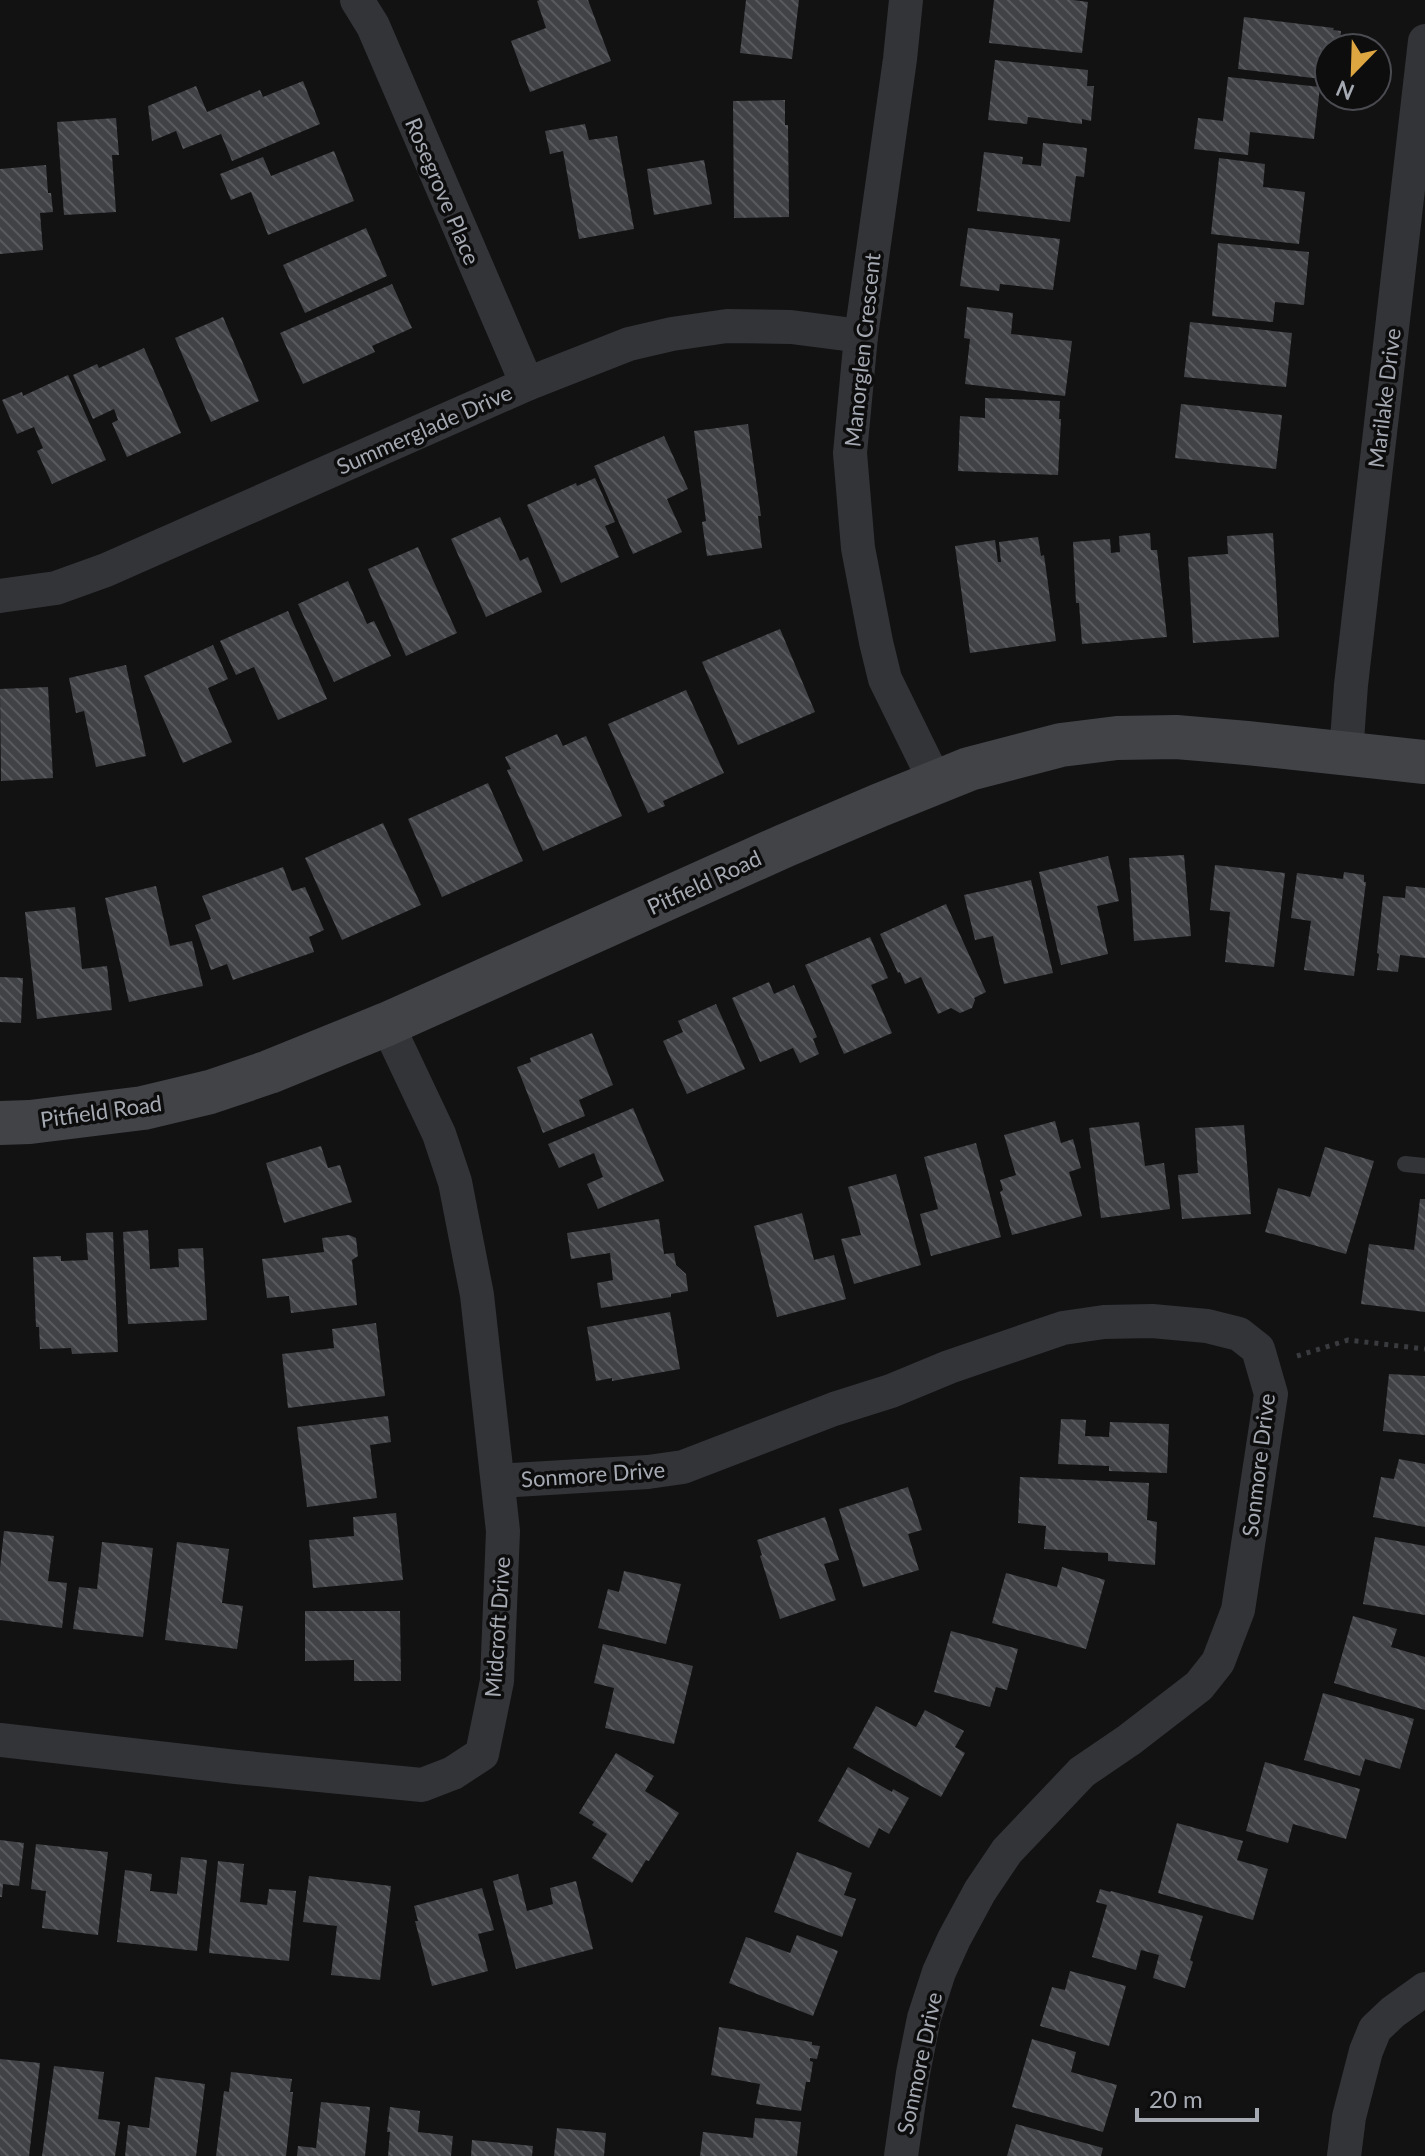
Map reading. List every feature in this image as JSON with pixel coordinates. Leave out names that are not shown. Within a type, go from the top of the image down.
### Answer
[{"type":"street","name":"Rosegrove Place","points":[[357,0],[373,26],[527,384]]},
{"type":"street","name":"Manorglen Crescent","points":[[906,0],[861,336],[850,453],[858,548],[885,679],[936,783]]},
{"type":"street","name":"Marilake Drive","points":[[1346,754],[1351,685],[1425,41]]},
{"type":"street","name":"Summerglade Drive","points":[[0,596],[56,588],[106,570],[527,384],[629,344],[727,326],[791,327],[861,336]]},
{"type":"street","name":"Pitfield Road","points":[[0,1123],[143,1108],[210,1092],[269,1072],[387,1024],[784,846],[969,769],[1061,745],[1117,738],[1176,737],[1425,762]]},
{"type":"street","name":"Midcroft Drive","points":[[0,1740],[422,1785],[453,1773],[482,1754],[497,1681],[503,1531],[477,1295],[455,1182],[439,1134],[387,1024]]},
{"type":"street","name":"Sonmore Drive","points":[[498,1481],[683,1467],[834,1409],[1063,1328],[1104,1322],[1152,1321],[1207,1326],[1239,1334],[1258,1349],[1271,1394],[1238,1610],[1218,1662],[1188,1695],[1082,1772],[1007,1851],[980,1891],[939,1972],[924,2018],[901,2156]]},
{"type":"street","points":[[1344,2156],[1349,2117],[1375,2029],[1425,1989]]},
{"type":"lane","points":[[1405,1164],[1425,1166]]},
{"type":"path","points":[[1264,1365],[1348,1340],[1425,1349]]},
{"type":"building","points":[[588,0],[611,61],[530,92],[511,41],[546,28],[537,1]]},
{"type":"building","points":[[746,0],[799,0],[792,59],[740,53]]},
{"type":"building","points":[[994,0],[1088,2],[1082,53],[989,43]]},
{"type":"building","points":[[1244,17],[1341,31],[1313,32],[1313,78],[1238,69]]},
{"type":"building","points":[[995,60],[1088,70],[1087,86],[1094,86],[1091,121],[1082,119],[1082,124],[1028,117],[1027,124],[988,120]]},
{"type":"building","points":[[1228,77],[1313,86],[1313,112],[1317,112],[1314,139],[1250,132],[1248,155],[1194,149],[1198,118],[1223,121]]},
{"type":"building","points":[[303,81],[320,124],[232,161],[221,134],[183,149],[176,131],[152,141],[148,106],[196,86],[207,112],[260,90],[263,97]]},
{"type":"building","points":[[785,100],[789,217],[734,218],[733,101]]},
{"type":"building","points":[[116,118],[119,155],[112,155],[116,212],[64,215],[57,122]]},
{"type":"building","points":[[585,124],[589,140],[617,136],[634,229],[579,239],[563,151],[550,154],[545,131]]},
{"type":"building","points":[[1043,143],[1087,148],[1084,177],[1076,176],[1070,222],[977,211],[984,152],[1023,157],[1022,164],[1041,166]]},
{"type":"building","points":[[334,151],[354,201],[268,235],[251,192],[231,200],[220,174],[263,157],[271,176]]},
{"type":"building","points":[[1219,158],[1265,164],[1263,187],[1305,192],[1299,244],[1211,234]]},
{"type":"building","points":[[704,160],[712,204],[654,215],[647,169]]},
{"type":"building","points":[[46,165],[53,212],[40,213],[43,250],[0,254],[0,169]]},
{"type":"building","points":[[366,228],[387,276],[305,313],[283,265]]},
{"type":"building","points":[[968,228],[1060,239],[1053,290],[1000,284],[999,291],[960,286]]},
{"type":"building","points":[[1218,243],[1309,252],[1304,305],[1275,302],[1273,322],[1212,316]]},
{"type":"building","points":[[392,284],[412,328],[372,346],[375,352],[303,384],[280,333]]},
{"type":"building","points":[[967,307],[1013,313],[1011,334],[1072,341],[1065,396],[965,384],[970,339],[964,338]]},
{"type":"building","points":[[223,317],[259,401],[211,422],[175,338]]},
{"type":"building","points":[[1190,322],[1292,333],[1286,387],[1184,377]]},
{"type":"building","points":[[144,348],[181,433],[127,457],[112,423],[118,420],[114,409],[93,419],[73,375],[97,364],[99,368]]},
{"type":"building","points":[[68,375],[106,460],[52,484],[37,451],[43,448],[34,427],[17,434],[2,400],[22,392],[23,396]]},
{"type":"building","points":[[985,398],[1060,401],[1058,475],[958,471],[960,416],[985,418]]},
{"type":"building","points":[[1181,404],[1282,415],[1276,469],[1175,458]]},
{"type":"building","points":[[748,424],[761,516],[758,516],[762,548],[707,556],[702,522],[706,521],[694,431]]},
{"type":"building","points":[[664,436],[688,489],[667,499],[682,532],[633,554],[594,466]]},
{"type":"building","points":[[595,478],[615,522],[605,526],[619,557],[561,583],[527,505]]},
{"type":"building","points":[[500,517],[520,561],[528,557],[542,592],[486,617],[451,539]]},
{"type":"building","points":[[1150,533],[1151,550],[1157,550],[1167,637],[1082,644],[1073,542],[1110,539],[1111,553],[1120,552],[1119,536]]},
{"type":"building","points":[[1273,533],[1279,637],[1193,643],[1188,557],[1228,554],[1227,536]]},
{"type":"building","points":[[1038,537],[1041,556],[1044,555],[1056,641],[970,653],[955,546],[995,540],[998,562],[1001,562],[999,542]]},
{"type":"building","points":[[418,547],[457,633],[406,656],[368,569]]},
{"type":"building","points":[[348,581],[367,624],[374,621],[391,656],[334,682],[298,604]]},
{"type":"building","points":[[288,611],[327,699],[278,720],[254,667],[236,675],[220,641]]},
{"type":"building","points":[[780,629],[815,712],[738,745],[702,662]]},
{"type":"building","points":[[213,645],[228,679],[208,688],[232,742],[183,763],[144,676]]},
{"type":"building","points":[[126,665],[146,756],[96,767],[84,711],[76,713],[69,678]]},
{"type":"building","points":[[48,687],[53,778],[1,781],[0,689]]},
{"type":"building","points":[[686,690],[724,773],[663,801],[665,806],[648,813],[608,724]]},
{"type":"building","points":[[557,734],[563,746],[586,736],[622,816],[543,851],[507,770],[511,769],[505,757]]},
{"type":"building","points":[[488,783],[523,861],[442,897],[408,819]]},
{"type":"building","points":[[383,823],[421,905],[342,940],[305,858]]},
{"type":"building","points":[[1184,855],[1191,936],[1134,941],[1129,858]]},
{"type":"building","points":[[1108,856],[1119,901],[1097,906],[1108,954],[1061,965],[1039,872]]},
{"type":"building","points":[[1215,865],[1285,873],[1274,967],[1225,962],[1230,912],[1210,910]]},
{"type":"building","points":[[283,867],[292,891],[305,887],[324,930],[309,937],[314,952],[233,980],[227,964],[211,970],[195,925],[211,919],[202,896]]},
{"type":"building","points":[[1344,872],[1364,875],[1366,882],[1354,976],[1304,970],[1311,921],[1291,918],[1297,873],[1343,879]]},
{"type":"building","points":[[1031,880],[1053,973],[1004,984],[993,936],[975,940],[964,895]]},
{"type":"building","points":[[156,886],[170,946],[192,941],[203,986],[129,1002],[105,898]]},
{"type":"building","points":[[1406,886],[1425,888],[1425,958],[1400,955],[1398,972],[1377,970],[1383,896],[1405,898]]},
{"type":"building","points":[[946,904],[986,992],[974,998],[972,1008],[960,1013],[951,1008],[938,1014],[921,977],[905,984],[880,934]]},
{"type":"building","points":[[75,907],[82,969],[107,966],[112,1010],[37,1019],[25,912]]},
{"type":"building","points":[[870,937],[888,978],[871,985],[892,1033],[844,1054],[805,965]]},
{"type":"building","points":[[0,977],[23,978],[21,1023],[0,1022]]},
{"type":"building","points":[[769,982],[774,994],[794,985],[817,1037],[813,1039],[819,1054],[800,1063],[793,1048],[760,1062],[732,998]]},
{"type":"building","points":[[716,1004],[745,1069],[687,1094],[663,1041],[683,1032],[678,1021]]},
{"type":"building","points":[[592,1033],[613,1085],[579,1100],[585,1116],[543,1133],[517,1067],[531,1062],[530,1058]]},
{"type":"building","points":[[633,1108],[664,1181],[598,1209],[587,1184],[603,1177],[594,1153],[559,1168],[548,1144]]},
{"type":"building","points":[[1055,1121],[1061,1143],[1073,1139],[1081,1168],[1069,1172],[1082,1216],[1012,1235],[1000,1192],[1003,1190],[1000,1180],[1016,1175],[1004,1135]]},
{"type":"building","points":[[1139,1122],[1145,1166],[1164,1163],[1170,1209],[1101,1218],[1089,1128]]},
{"type":"building","points":[[1244,1125],[1251,1214],[1182,1219],[1178,1175],[1198,1173],[1195,1128]]},
{"type":"building","points":[[976,1143],[1001,1237],[931,1256],[920,1214],[938,1209],[924,1157]]},
{"type":"building","points":[[321,1146],[328,1168],[340,1165],[352,1202],[284,1223],[266,1163]]},
{"type":"building","points":[[1325,1147],[1374,1161],[1346,1254],[1265,1232],[1278,1188],[1310,1197]]},
{"type":"building","points":[[896,1174],[921,1265],[854,1284],[841,1239],[861,1235],[848,1187]]},
{"type":"building","points":[[1420,1199],[1425,1199],[1425,1312],[1361,1304],[1369,1244],[1414,1250]]},
{"type":"building","points":[[802,1213],[814,1260],[834,1255],[846,1299],[777,1317],[754,1226]]},
{"type":"building","points":[[659,1219],[664,1254],[674,1253],[676,1265],[686,1274],[688,1291],[671,1294],[671,1297],[601,1308],[597,1283],[613,1280],[610,1253],[571,1259],[567,1233]]},
{"type":"building","points":[[148,1230],[150,1269],[179,1267],[178,1249],[203,1248],[207,1320],[128,1324],[123,1232]]},
{"type":"building","points":[[113,1232],[118,1352],[72,1354],[71,1348],[40,1349],[33,1257],[61,1256],[61,1261],[88,1260],[86,1233]]},
{"type":"building","points":[[349,1235],[356,1238],[358,1256],[352,1260],[357,1305],[291,1313],[289,1296],[267,1298],[262,1259],[324,1252],[322,1238]]},
{"type":"building","points":[[670,1312],[680,1369],[596,1381],[587,1327]]},
{"type":"building","points":[[376,1323],[385,1396],[288,1408],[282,1354],[334,1348],[332,1329]]},
{"type":"building","points":[[1389,1374],[1425,1376],[1425,1435],[1383,1431]]},
{"type":"building","points":[[388,1416],[391,1442],[370,1445],[377,1498],[307,1507],[297,1427]]},
{"type":"building","points":[[1061,1419],[1086,1420],[1085,1436],[1109,1437],[1110,1422],[1169,1424],[1167,1473],[1109,1471],[1109,1466],[1058,1464]]},
{"type":"building","points":[[1399,1459],[1425,1464],[1425,1527],[1373,1517],[1381,1477],[1394,1479]]},
{"type":"building","points":[[1020,1477],[1149,1483],[1147,1520],[1157,1522],[1155,1565],[1108,1561],[1108,1553],[1044,1549],[1046,1526],[1018,1523]]},
{"type":"building","points":[[908,1487],[922,1530],[908,1534],[919,1570],[863,1587],[839,1509]]},
{"type":"building","points":[[396,1513],[403,1580],[313,1588],[309,1540],[354,1536],[353,1517]]},
{"type":"building","points":[[825,1517],[839,1560],[824,1564],[836,1600],[780,1619],[757,1540]]},
{"type":"building","points":[[4,1531],[54,1536],[48,1581],[67,1583],[62,1628],[0,1620]]},
{"type":"building","points":[[1375,1537],[1425,1546],[1425,1615],[1363,1604]]},
{"type":"building","points":[[102,1542],[153,1548],[143,1637],[73,1629],[79,1587],[97,1589]]},
{"type":"building","points":[[177,1542],[229,1549],[222,1603],[243,1606],[237,1649],[165,1640]]},
{"type":"building","points":[[1062,1567],[1105,1580],[1086,1649],[992,1623],[1006,1573],[1057,1587]]},
{"type":"building","points":[[624,1571],[681,1584],[666,1644],[598,1628],[608,1589],[619,1592]]},
{"type":"building","points":[[305,1611],[400,1611],[401,1681],[354,1681],[354,1660],[305,1661]]},
{"type":"building","points":[[1353,1616],[1397,1629],[1391,1647],[1425,1657],[1425,1710],[1334,1683]]},
{"type":"building","points":[[951,1631],[1018,1649],[1007,1690],[996,1687],[990,1707],[934,1692]]},
{"type":"building","points":[[603,1644],[693,1666],[674,1744],[605,1728],[614,1688],[594,1683]]},
{"type":"building","points":[[1323,1693],[1414,1719],[1400,1769],[1365,1759],[1360,1776],[1304,1760]]},
{"type":"building","points":[[876,1706],[916,1727],[925,1710],[964,1731],[955,1747],[965,1753],[941,1797],[853,1748]]},
{"type":"building","points":[[616,1753],[654,1776],[645,1791],[679,1813],[632,1883],[592,1858],[607,1834],[579,1813]]},
{"type":"building","points":[[1265,1762],[1360,1789],[1346,1839],[1293,1824],[1288,1843],[1246,1831]]},
{"type":"building","points":[[848,1767],[909,1798],[889,1834],[879,1828],[869,1848],[818,1821]]},
{"type":"building","points":[[1177,1823],[1243,1841],[1237,1860],[1268,1869],[1253,1920],[1158,1893]]},
{"type":"building","points":[[0,1840],[24,1843],[19,1886],[3,1884],[2,1897],[0,1897]]},
{"type":"building","points":[[36,1844],[108,1852],[98,1935],[42,1928],[46,1891],[31,1889]]},
{"type":"building","points":[[797,1852],[852,1873],[844,1895],[856,1899],[842,1937],[774,1912]]},
{"type":"building","points":[[181,1857],[207,1860],[197,1951],[117,1942],[125,1870],[152,1874],[150,1891],[177,1894]]},
{"type":"building","points":[[218,1861],[244,1864],[240,1902],[267,1905],[269,1889],[296,1891],[289,1961],[209,1953]]},
{"type":"building","points":[[518,1874],[527,1911],[553,1904],[550,1888],[576,1881],[593,1949],[516,1969],[493,1881]]},
{"type":"building","points":[[309,1876],[391,1886],[380,1980],[331,1975],[337,1926],[303,1922]]},
{"type":"building","points":[[482,1888],[494,1930],[478,1934],[488,1971],[432,1986],[414,1906]]},
{"type":"building","points":[[1100,1889],[1203,1916],[1185,1988],[1153,1978],[1159,1955],[1141,1950],[1136,1970],[1092,1957],[1107,1905],[1096,1902]]},
{"type":"building","points":[[797,1935],[838,1951],[813,2016],[729,1983],[746,1937],[790,1953]]},
{"type":"building","points":[[1070,1971],[1126,1986],[1109,2046],[1040,2026],[1052,1987],[1065,1990]]},
{"type":"building","points":[[719,2027],[812,2042],[812,2045],[820,2046],[817,2059],[810,2058],[813,2062],[810,2082],[806,2082],[801,2111],[756,2104],[760,2084],[711,2075]]},
{"type":"building","points":[[1032,2039],[1076,2052],[1071,2072],[1117,2085],[1103,2132],[1012,2107]]},
{"type":"building","points":[[0,2059],[40,2063],[29,2156],[0,2156]]},
{"type":"building","points":[[54,2066],[104,2072],[98,2119],[120,2122],[115,2156],[42,2156]]},
{"type":"building","points":[[231,2072],[292,2079],[286,2156],[216,2156],[224,2091],[229,2092]]},
{"type":"building","points":[[155,2077],[205,2084],[196,2156],[125,2156],[128,2125],[149,2128]]},
{"type":"building","points":[[321,2102],[370,2107],[365,2156],[297,2156],[298,2146],[316,2148]]},
{"type":"building","points":[[390,2107],[420,2111],[418,2132],[453,2136],[451,2156],[388,2156]]},
{"type":"building","points":[[755,2118],[801,2122],[797,2156],[700,2156],[703,2132],[753,2138]]},
{"type":"building","points":[[1016,2124],[1103,2148],[1101,2156],[1007,2156]]},
{"type":"building","points":[[557,2128],[606,2133],[604,2156],[554,2156]]},
{"type":"building","points":[[472,2140],[533,2146],[532,2156],[471,2156]]}]
